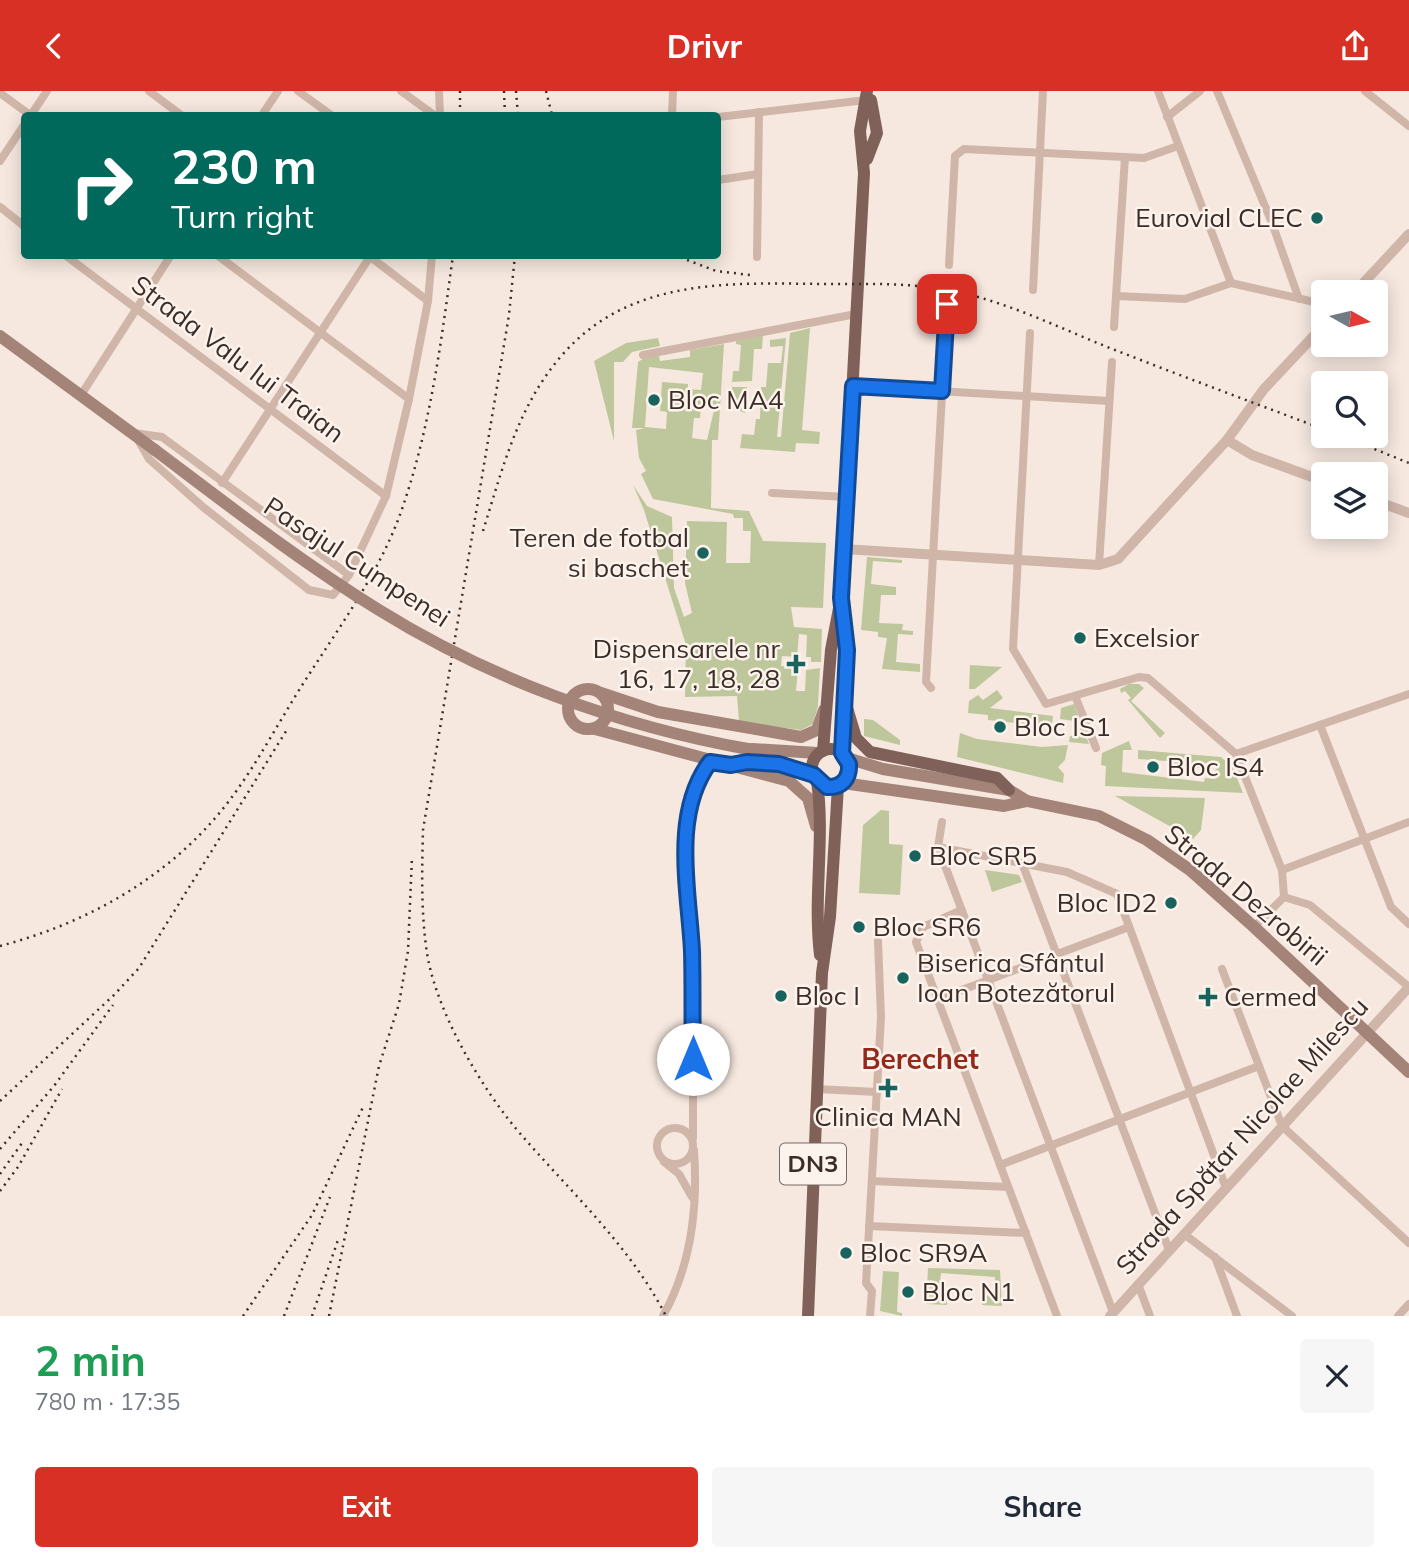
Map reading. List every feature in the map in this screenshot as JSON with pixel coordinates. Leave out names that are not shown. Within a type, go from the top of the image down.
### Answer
[{"type":"main road","name":"DN3","points":[[822,973],[816,919],[821,847],[813,764],[821,752],[831,650],[841,598],[868,94]]},
{"type":"main road","name":"Pasajul Cumpenei","points":[[0,336],[327,576],[401,624],[478,664],[622,719],[680,736],[748,749]]},
{"type":"main road","name":"DN3","points":[[804,1315],[822,973],[830,917],[841,784],[850,771],[844,755],[847,650],[841,598]]},
{"type":"main road","points":[[821,847],[812,806],[800,788],[782,778],[710,762],[595,729],[583,729],[572,723],[568,713],[569,702],[584,689],[658,712],[769,732],[810,735],[819,726],[827,701]]},
{"type":"main road","points":[[595,729],[608,715],[607,703],[601,693]]},
{"type":"main road","points":[[845,701],[856,738],[870,752],[997,778],[1009,790]]},
{"type":"main road","points":[[769,732],[799,750]]},
{"type":"main road","points":[[748,749],[799,750],[844,755]]},
{"type":"main road","points":[[748,749],[815,778],[827,787],[841,784]]},
{"type":"main road","name":"Strada Dezrobirii","points":[[844,755],[883,769],[1009,790],[1027,801],[1072,809],[1124,827],[1170,855],[1254,927],[1409,1072]]},
{"type":"main road","points":[[731,765],[747,762],[779,764]]},
{"type":"main road","name":"Strada Dezrobirii","points":[[841,784],[1004,806],[1027,801]]},
{"type":"street","points":[[32,112],[47,91]]},
{"type":"street","points":[[149,91],[177,112]]},
{"type":"street","points":[[264,112],[278,91]]},
{"type":"street","points":[[298,91],[327,112]]},
{"type":"street","points":[[401,91],[430,112]]},
{"type":"street","points":[[439,91],[440,112]]},
{"type":"street","points":[[672,112],[673,91]]},
{"type":"street","points":[[1032,290],[1043,91]]},
{"type":"street","points":[[1157,91],[1231,283]]},
{"type":"street","points":[[1167,117],[1200,91]]},
{"type":"street","points":[[1217,91],[1272,223],[1299,299]]},
{"type":"street","points":[[0,93],[26,112]]},
{"type":"street","points":[[1371,93],[1409,126]]},
{"type":"street","points":[[721,117],[868,94]]},
{"type":"street","points":[[757,257],[759,112]]},
{"type":"street","points":[[0,161],[21,130]]},
{"type":"street","points":[[949,265],[956,156],[964,149],[1144,158],[1178,146]]},
{"type":"street","points":[[1114,327],[1125,157]]},
{"type":"street","points":[[721,180],[758,174]]},
{"type":"street","points":[[0,207],[21,224]]},
{"type":"street","points":[[1365,280],[1409,234]]},
{"type":"street","name":"Strada Valu lui Traian","points":[[70,259],[386,496]]},
{"type":"street","points":[[81,395],[168,259]]},
{"type":"street","points":[[222,259],[409,399]]},
{"type":"street","points":[[222,483],[368,259]]},
{"type":"street","points":[[374,259],[428,300]]},
{"type":"street","points":[[134,433],[149,459],[309,590],[333,595],[349,575],[386,496],[409,399],[428,300],[432,259]]},
{"type":"street","points":[[1116,296],[1185,299],[1231,283],[1311,302]]},
{"type":"street","points":[[931,688],[926,682],[947,304]]},
{"type":"street","points":[[643,355],[856,314]]},
{"type":"street","points":[[1030,333],[1013,649],[1046,703],[1139,677],[1148,678],[1236,754],[1282,870],[1284,897],[1254,927]]},
{"type":"street","points":[[844,549],[1098,565],[1118,559],[1227,440],[1258,397],[1311,339]]},
{"type":"street","points":[[1098,565],[1112,362]]},
{"type":"street","points":[[853,386],[1109,401]]},
{"type":"street","points":[[134,433],[162,437],[349,575]]},
{"type":"street","points":[[1227,440],[1252,455],[1311,477]]},
{"type":"street","points":[[772,493],[847,497]]},
{"type":"street","points":[[1388,505],[1409,513]]},
{"type":"street","points":[[1236,754],[1409,694]]},
{"type":"street","points":[[1075,696],[1096,748]]},
{"type":"street","points":[[1320,725],[1391,907],[1409,924]]},
{"type":"street","points":[[663,1316],[675,1293],[688,1249],[693,1199],[692,951],[686,864],[694,795],[710,762]]},
{"type":"street","points":[[942,822],[938,847],[1111,1314]]},
{"type":"street","points":[[1282,870],[1409,822]]},
{"type":"street","points":[[938,847],[1068,872],[1117,894],[1226,1188]]},
{"type":"street","points":[[1022,863],[1169,1250]]},
{"type":"street","points":[[1284,897],[1310,905],[1409,987]]},
{"type":"street","points":[[962,910],[923,927],[916,942],[1057,1316]]},
{"type":"street","points":[[938,999],[1129,927]]},
{"type":"street","points":[[870,1316],[872,1291],[866,1283],[881,1017],[878,941]]},
{"type":"street","points":[[1222,969],[1282,1126],[1409,1243]]},
{"type":"street","name":"Strada Spătar Nicolae Milescu","points":[[1111,1314],[1409,987]]},
{"type":"street","points":[[1000,1165],[1259,1066]]},
{"type":"street","points":[[817,1089],[877,1092]]},
{"type":"street","points":[[693,1138],[682,1129],[661,1135],[656,1146],[661,1160],[679,1174],[693,1199]]},
{"type":"street","points":[[661,1160],[680,1161],[694,1150]]},
{"type":"street","points":[[872,1181],[1008,1187]]},
{"type":"street","points":[[869,1226],[1026,1233]]},
{"type":"street","points":[[1184,1234],[1292,1316]]},
{"type":"street","points":[[1215,1257],[1237,1316]]},
{"type":"street","points":[[1138,1285],[1150,1316]]},
{"type":"street","points":[[1398,1316],[1409,1304]]},
{"type":"green space","points":[[810,328],[802,430],[820,432],[819,444],[796,443],[795,452],[740,448],[742,434],[754,435],[756,419],[760,419],[761,387],[766,387],[768,363],[781,363],[783,346],[770,347],[770,340],[786,338],[777,437],[781,437],[790,333]]},
{"type":"green space","points":[[763,334],[762,349],[754,349],[752,381],[732,382],[733,371],[739,371],[741,345],[736,344],[736,341]]},
{"type":"green space","points":[[658,338],[660,346],[632,352],[623,362],[614,362],[614,441],[594,361],[626,343]]},
{"type":"green space","points":[[724,344],[718,440],[712,440],[711,508],[749,511],[763,541],[826,543],[823,608],[791,607],[794,627],[822,629],[821,662],[811,662],[811,657],[806,657],[807,635],[799,634],[797,657],[782,656],[781,666],[798,668],[796,691],[805,691],[806,670],[820,668],[818,706],[813,724],[801,730],[739,722],[737,696],[685,697],[686,645],[644,510],[633,485],[647,506],[672,517],[674,588],[684,617],[692,613],[685,583],[687,521],[727,522],[726,563],[750,563],[751,531],[743,531],[743,518],[734,518],[733,514],[653,499],[641,474],[646,471],[639,458],[636,430],[645,428],[632,428],[638,362],[646,357],[659,356],[660,361],[690,357],[690,350]],"holes":[[[649,367],[703,373],[701,390],[688,389],[688,384],[662,382],[660,411],[667,412],[666,429],[645,427]],[[701,405],[715,406],[707,440],[692,438],[694,418],[700,418]]]},
{"type":"green space","points":[[732,387],[747,387],[745,413],[731,407]]},
{"type":"green space","points":[[867,557],[902,560],[902,563],[873,561],[871,584],[896,587],[896,595],[881,595],[879,623],[903,624],[902,630],[913,631],[913,635],[898,634],[896,662],[920,664],[920,672],[882,669],[887,638],[878,637],[878,632],[861,630]]},
{"type":"green space","points":[[970,665],[1002,667],[975,689],[969,689]]},
{"type":"green space","points":[[1129,684],[1139,684],[1144,688],[1131,701],[1165,733],[1160,738],[1128,700],[1131,698],[1125,691],[1121,693],[1120,689]]},
{"type":"green space","points":[[997,690],[1003,698],[990,708],[1053,716],[1052,724],[1043,723],[1042,728],[1025,726],[988,720],[988,715],[968,713],[969,701],[978,695],[983,700]]},
{"type":"green space","points":[[1074,704],[1081,722],[1060,719],[1061,708]]},
{"type":"green space","points":[[864,719],[873,720],[900,740],[900,745],[864,736]]},
{"type":"green space","points":[[1081,722],[1089,744],[1069,742],[1070,736],[1079,737]]},
{"type":"green space","points":[[960,733],[977,739],[1042,747],[1068,745],[1065,760],[1058,767],[1064,774],[1063,783],[957,757]]},
{"type":"green space","points":[[1129,741],[1132,750],[1123,750],[1122,772],[1204,782],[1205,778],[1215,779],[1216,764],[1202,763],[1201,768],[1167,766],[1167,761],[1138,759],[1138,750],[1221,757],[1233,768],[1243,793],[1105,786],[1106,766],[1101,765],[1102,753]]},
{"type":"green space","points":[[1115,796],[1205,798],[1201,830],[1193,839]]},
{"type":"green space","points":[[881,810],[889,811],[889,844],[903,845],[900,895],[859,893],[863,825]]},
{"type":"green space","points":[[985,870],[1019,875],[1022,882],[992,892]]},
{"type":"green space","points":[[928,1268],[1000,1270],[1002,1306],[982,1305],[980,1295],[994,1296],[995,1277],[941,1273],[939,1291],[947,1292],[947,1305],[926,1304]]},
{"type":"green space","points":[[883,1271],[899,1272],[897,1312],[902,1313],[902,1316],[880,1311]]},
{"type":"railway","points":[[460,91],[460,112]]},
{"type":"railway","points":[[504,91],[505,112]]},
{"type":"railway","points":[[516,91],[518,112]]},
{"type":"railway","points":[[546,91],[551,112]]},
{"type":"railway","points":[[0,946],[34,936],[98,909],[158,872],[209,825],[252,768],[362,591],[397,524],[429,410],[452,259]]},
{"type":"railway","points":[[515,259],[509,315],[423,830],[422,874],[426,946],[438,996],[449,1022],[492,1097],[524,1138],[619,1245],[652,1291],[666,1316]]},
{"type":"railway","points":[[684,259],[716,271],[750,275]]},
{"type":"railway","points":[[483,531],[505,460],[523,416],[534,394],[563,354],[590,329],[619,310],[651,298],[718,285],[895,285],[931,287],[966,294],[1023,312],[1311,424]]},
{"type":"railway","points":[[1372,448],[1409,463]]},
{"type":"railway","points":[[0,1101],[114,995],[139,968],[288,728]]},
{"type":"railway","points":[[329,1316],[379,1066],[399,1004],[408,951],[412,857]]},
{"type":"railway","points":[[0,1149],[54,1086],[113,1005]]},
{"type":"railway","points":[[0,1191],[18,1167],[62,1089]]},
{"type":"railway","points":[[243,1316],[312,1215],[364,1105]]},
{"type":"railway","points":[[0,1174],[22,1143]]},
{"type":"railway","points":[[284,1316],[330,1197]]},
{"type":"railway","points":[[312,1316],[339,1237]]},
{"type":"place","name":"Eurovial CLEC","points":[[1317,218]]},
{"type":"place","name":"Bloc MA4","points":[[654,400]]},
{"type":"place","name":"Teren de fotbal si baschet","points":[[703,553]]},
{"type":"place","name":"Excelsior","points":[[1080,638]]},
{"type":"place","name":"Dispensarele nr 16, 17, 18, 28","points":[[796,664]]},
{"type":"place","name":"Bloc IS1","points":[[1000,727]]},
{"type":"place","name":"Bloc IS4","points":[[1153,767]]},
{"type":"place","name":"Bloc SR5","points":[[915,856]]},
{"type":"place","name":"Bloc ID2","points":[[1171,903]]},
{"type":"place","name":"Bloc SR6","points":[[859,927]]},
{"type":"place","name":"Biserica Sfântul Ioan Botezătorul","points":[[903,978]]},
{"type":"place","name":"Bloc I","points":[[781,996]]},
{"type":"place","name":"Cermed","points":[[1208,997]]},
{"type":"place","name":"Clinica MAN","points":[[888,1088]]},
{"type":"place","name":"Bloc SR9A","points":[[846,1253]]},
{"type":"place","name":"Bloc N1","points":[[908,1292]]},
{"type":"district","name":"Berechet","points":[[920,1059]]},
{"type":"route","points":[[693,1059],[692,951],[686,864],[689,823],[698,783],[710,762],[731,765],[747,762],[779,764],[795,772],[814,775],[817,781],[827,787],[838,786],[847,777],[849,764],[842,753],[847,650],[841,598],[853,386],[942,391],[947,304]]}]
